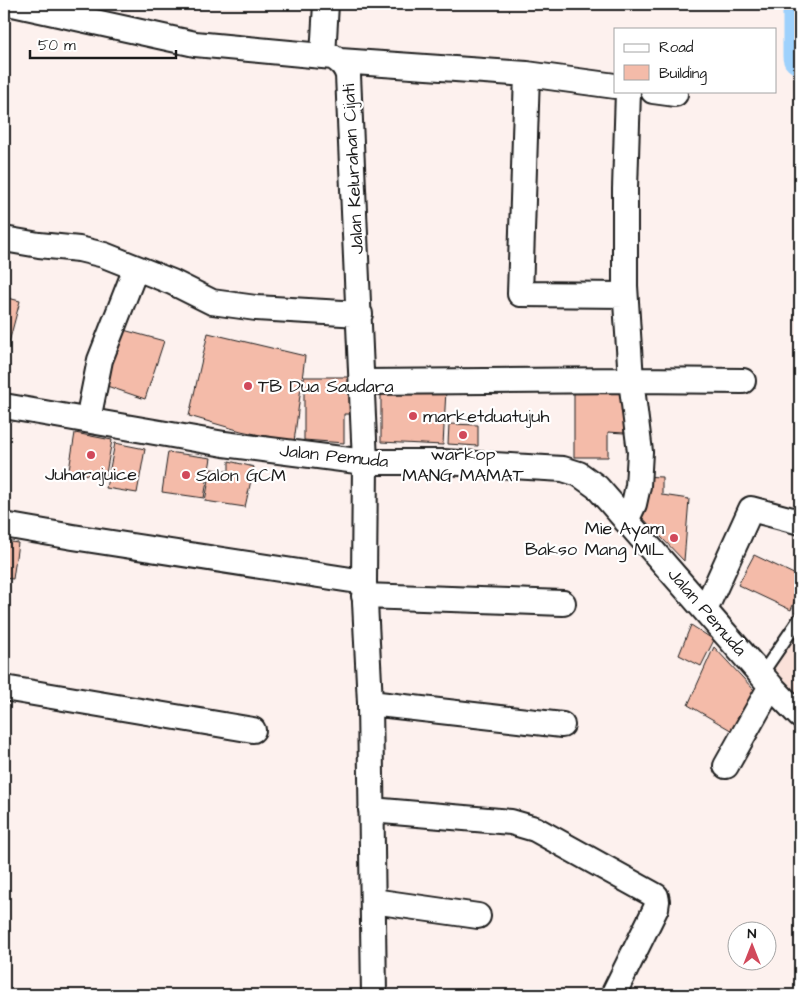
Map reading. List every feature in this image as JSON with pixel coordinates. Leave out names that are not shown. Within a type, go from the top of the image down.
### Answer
[{"type":"street","points":[[13,4],[195,44],[331,58],[527,74],[614,86]]},
{"type":"street","points":[[326,4],[331,58]]},
{"type":"street","name":"Jalan Kelurahan Cijati","points":[[331,58],[346,67],[348,75],[360,314],[366,462],[364,589],[370,703],[374,995]]},
{"type":"street","points":[[527,74],[520,294],[625,295]]},
{"type":"street","points":[[626,521],[634,504],[638,486],[640,452],[625,295],[625,189],[628,92]]},
{"type":"street","points":[[4,239],[80,249],[104,256],[172,282],[212,302],[256,308],[360,314]]},
{"type":"street","points":[[88,420],[100,360],[136,268]]},
{"type":"street","points":[[363,382],[743,381]]},
{"type":"street","name":"Jalan Pemuda","points":[[4,406],[224,444],[366,462],[443,462],[563,469],[579,474],[597,487],[766,680],[800,716]]},
{"type":"street","points":[[705,610],[751,509],[800,522]]},
{"type":"street","points":[[4,525],[364,589],[563,603]]},
{"type":"street","points":[[726,766],[766,680]]},
{"type":"street","points":[[4,688],[253,730]]},
{"type":"street","points":[[370,703],[562,725]]},
{"type":"street","points":[[371,810],[511,822],[535,829],[656,896],[656,908],[613,995]]},
{"type":"street","points":[[373,901],[478,916]]},
{"type":"lane","points":[[766,680],[800,618]]},
{"type":"shaded area","points":[[800,629],[800,702],[772,672]]},
{"type":"building","points":[[4,297],[20,301],[4,361]]},
{"type":"building","points":[[120,329],[164,341],[145,399],[104,385]]},
{"type":"building","name":"TB Dua Saudara","points":[[208,333],[305,356],[294,442],[241,431],[189,416]]},
{"type":"building","points":[[304,377],[350,377],[353,414],[344,414],[344,443],[304,440]]},
{"type":"building","name":"marketduatujuh","points":[[381,389],[446,390],[443,445],[381,442]]},
{"type":"building","points":[[574,389],[624,390],[624,433],[608,432],[608,457],[574,457]]},
{"type":"building","name":"warkop MANG MAMAT","points":[[449,424],[478,425],[478,446],[448,444]]},
{"type":"building","name":"Juharajuice","points":[[75,433],[112,440],[105,479],[69,470]]},
{"type":"building","points":[[115,443],[145,449],[137,493],[106,488]]},
{"type":"building","name":"Salon GCM","points":[[168,452],[211,458],[204,498],[162,492]]},
{"type":"building","points":[[229,461],[254,467],[245,507],[205,501],[211,469],[229,471]]},
{"type":"building","name":"Mie Ayam Bakso Mang MIL","points":[[640,476],[662,477],[662,495],[689,499],[684,561],[639,514]]},
{"type":"building","points":[[4,541],[18,543],[13,579],[4,578]]},
{"type":"building","points":[[754,555],[800,577],[800,588],[791,610],[738,585]]},
{"type":"building","points":[[691,625],[714,640],[701,666],[679,655]]},
{"type":"building","points":[[714,647],[755,691],[734,732],[688,705]]},
{"type":"waterway","points":[[800,4],[800,57]]},
{"type":"place","name":"TB Dua Saudara","points":[[248,386]]},
{"type":"place","name":"marketduatujuh","points":[[413,416]]},
{"type":"place","name":"warkop MANG MAMAT","points":[[463,435]]},
{"type":"place","name":"Juharajuice","points":[[91,455]]},
{"type":"place","name":"Salon GCM","points":[[186,475]]},
{"type":"place","name":"Mie Ayam Bakso Mang MIL","points":[[674,538]]}]
